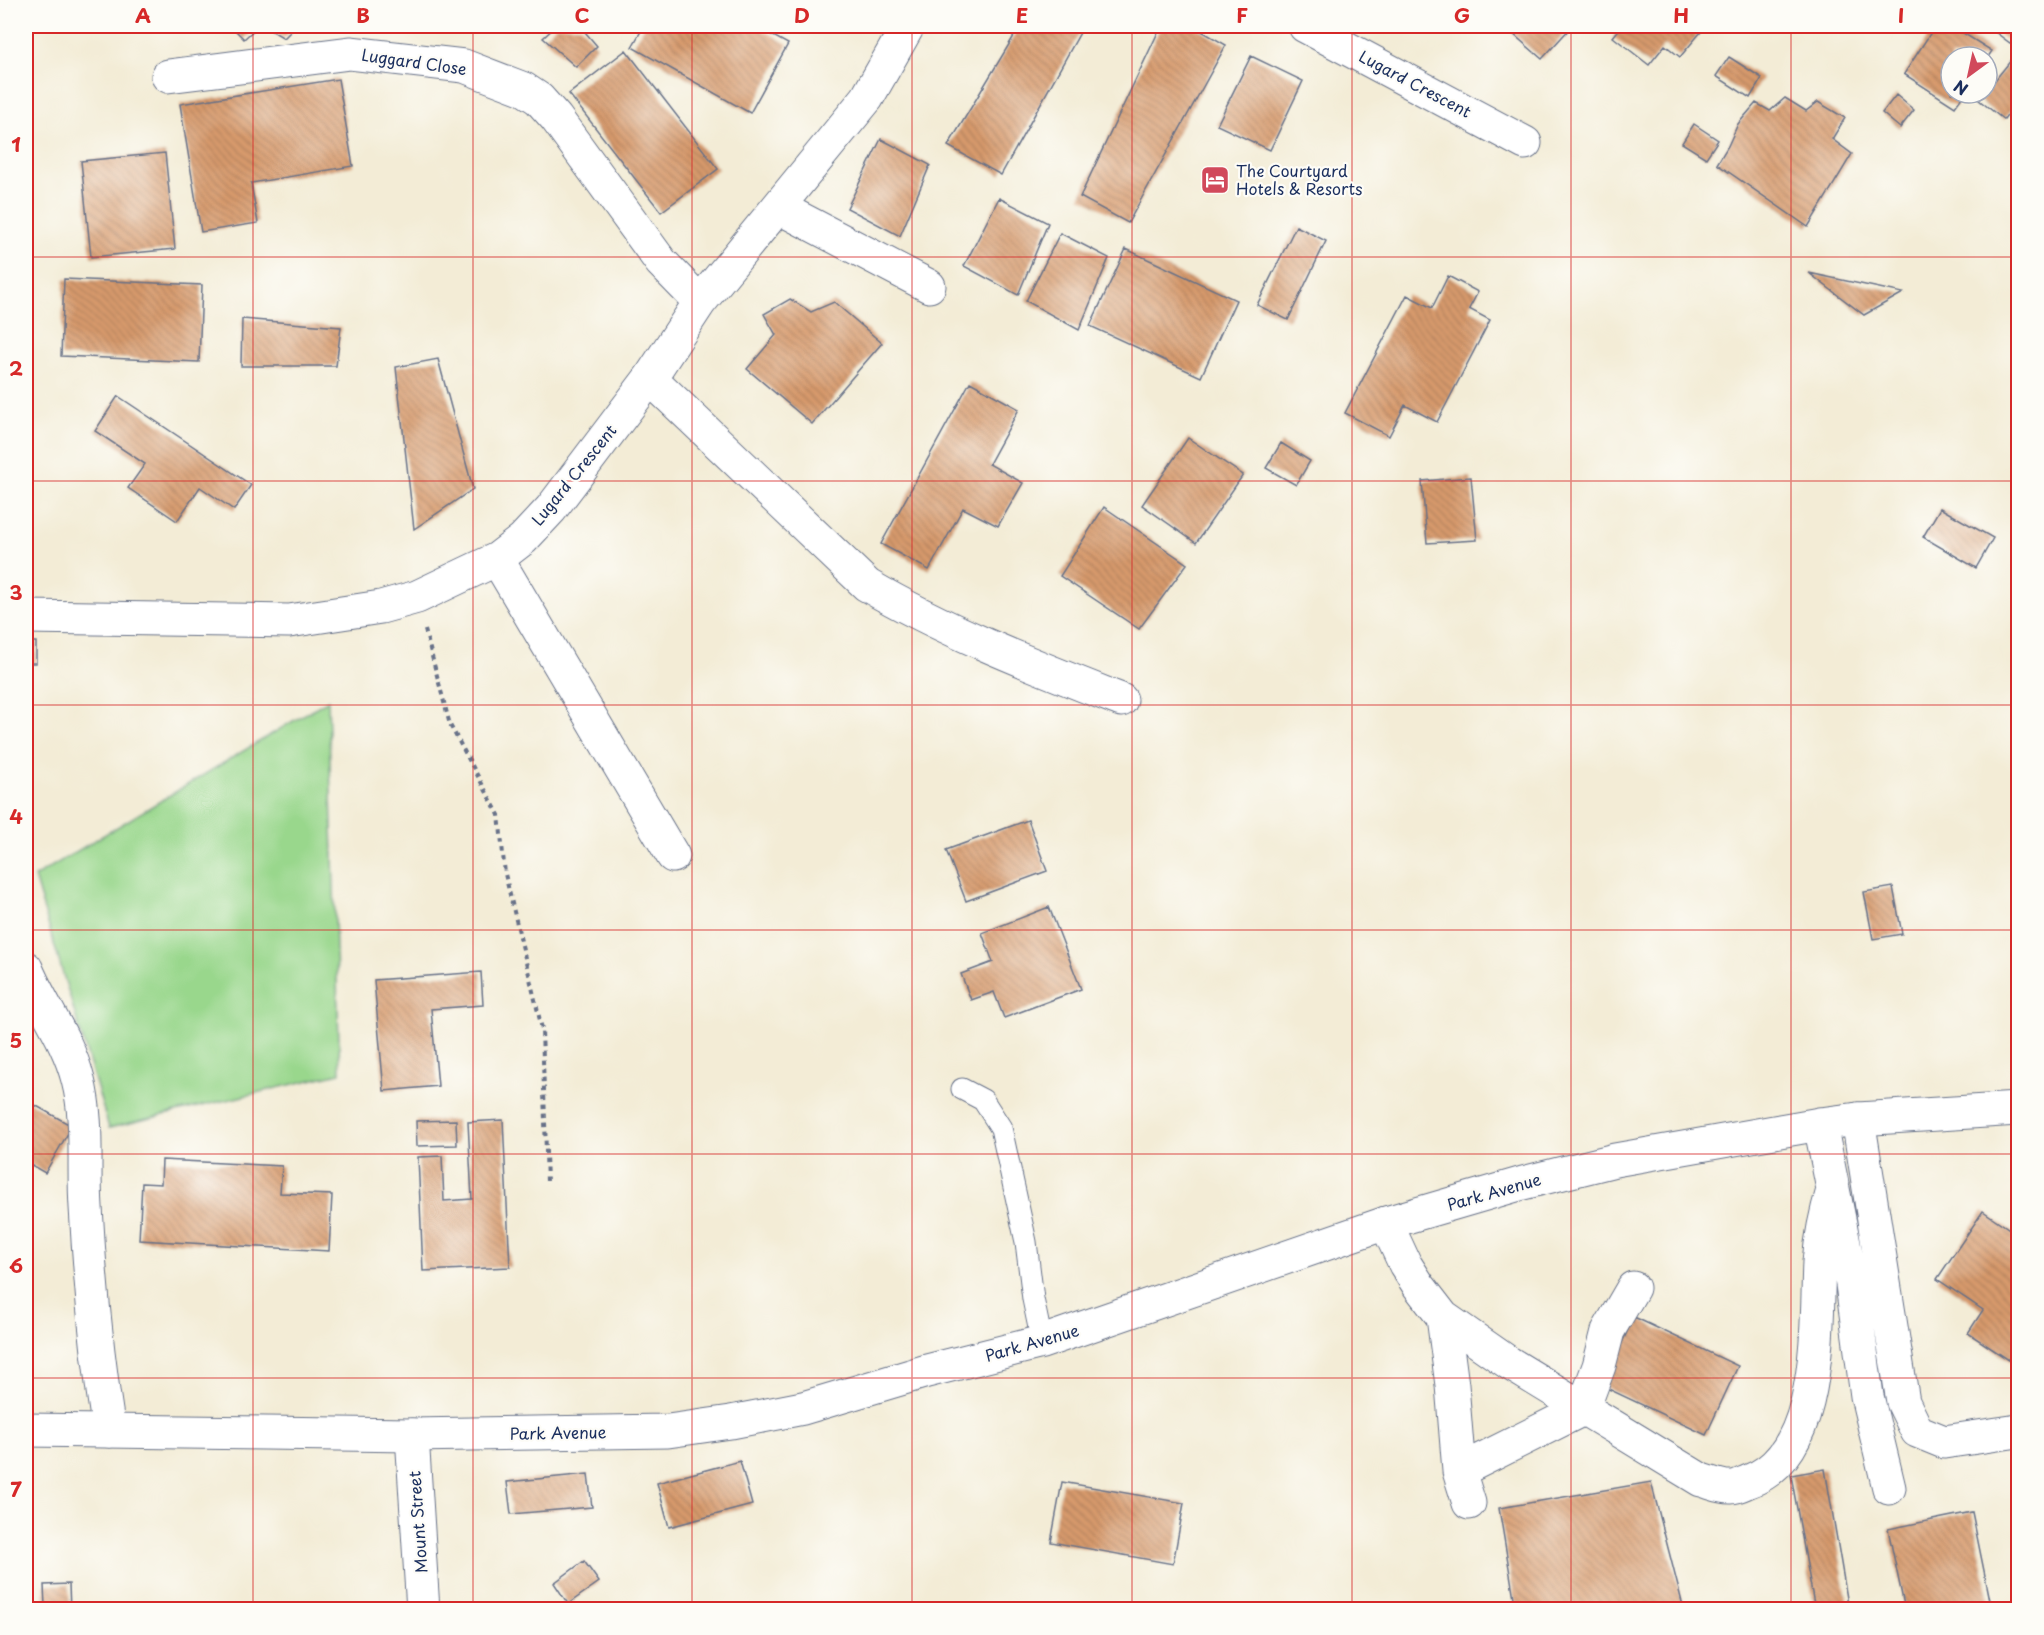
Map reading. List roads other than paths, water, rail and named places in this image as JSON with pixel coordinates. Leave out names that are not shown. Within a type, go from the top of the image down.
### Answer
[{"type":"street","name":"Lugard Crescent","points":[[26,616],[289,621],[381,607],[417,597],[497,559],[523,539],[551,509],[650,378],[700,302],[867,98],[909,26]]},
{"type":"street","name":"Lugard Crescent","points":[[1305,26],[1525,143]]},
{"type":"street","name":"Luggard Close","points":[[168,76],[350,52],[464,66],[524,89],[539,99],[556,118],[661,261],[700,302]]},
{"type":"street","points":[[778,207],[929,286]]},
{"type":"street","points":[[650,378],[867,585],[905,607],[990,646],[1121,700]]},
{"type":"street","points":[[497,559],[673,856]]},
{"type":"street","points":[[26,968],[62,1035],[78,1079],[84,1108],[87,1151],[86,1204],[94,1329],[109,1431]]},
{"type":"street","name":"Park Avenue","points":[[26,1430],[412,1435],[668,1431],[731,1422],[803,1408],[927,1371],[1042,1342],[1386,1223],[1523,1183],[1615,1160],[1858,1119],[2019,1109]]},
{"type":"street","points":[[1858,1119],[1903,1402],[1917,1431],[1944,1442],[2019,1431]]},
{"type":"street","points":[[1820,1124],[1852,1284],[1867,1396],[1889,1488]]},
{"type":"street","points":[[1386,1223],[1405,1264],[1443,1317],[1509,1363],[1701,1480],[1732,1487],[1763,1476],[1783,1456],[1796,1436],[1808,1402],[1820,1260],[1827,1210],[1833,1190]]},
{"type":"street","points":[[1459,1472],[1583,1409],[1599,1366],[1608,1331],[1633,1288]]},
{"type":"street","points":[[1443,1317],[1452,1384],[1459,1472],[1469,1503]]},
{"type":"street","name":"Mount Street","points":[[412,1435],[423,1610]]},
{"type":"lane","points":[[962,1089],[983,1100],[1001,1128],[1026,1242],[1042,1342]]},
{"type":"place","name":"The Courtyard Hotels & Resorts","points":[[1215,180]]}]
